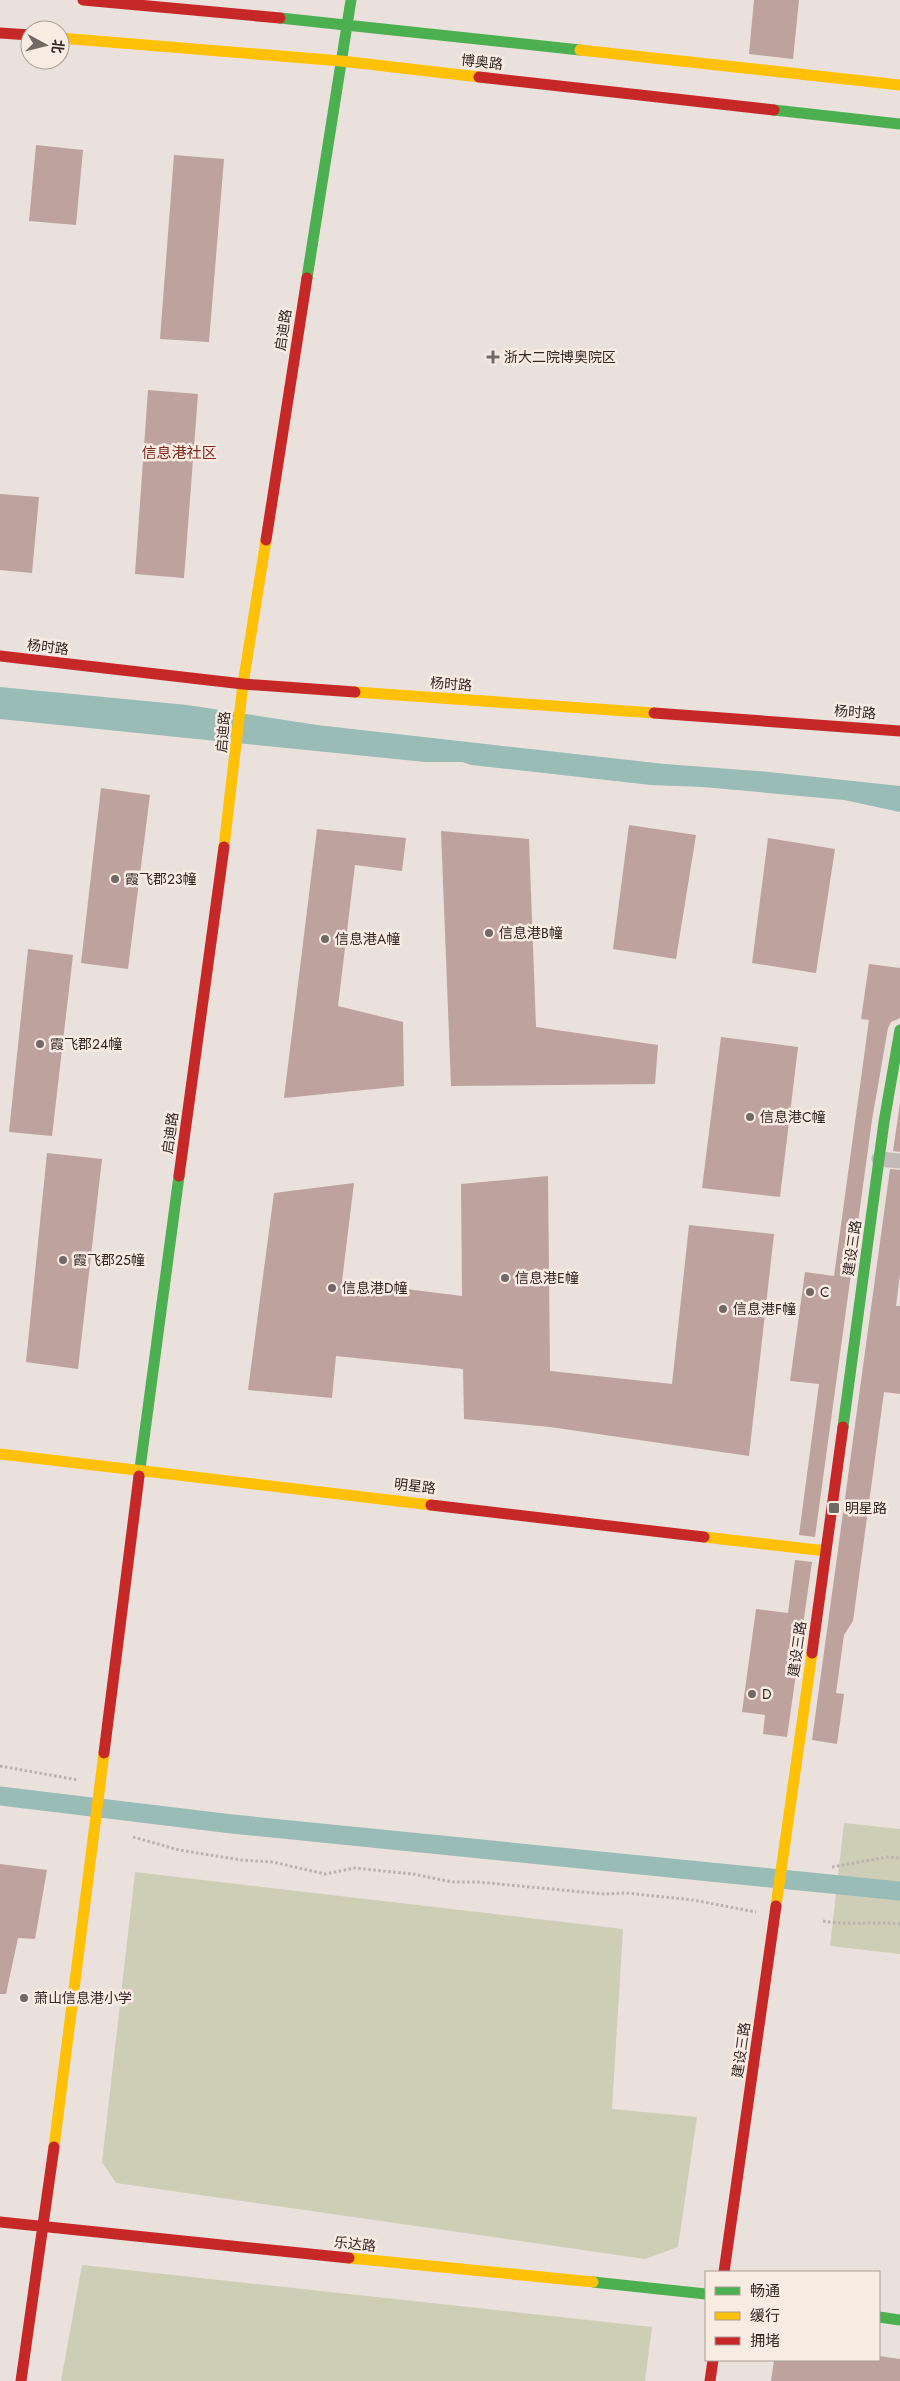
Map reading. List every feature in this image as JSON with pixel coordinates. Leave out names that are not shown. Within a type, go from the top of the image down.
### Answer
[{"type":"street","name":"博奥路","points":[[83,0],[348,24],[900,85]]},
{"type":"street","name":"启迪路","points":[[21,2381],[44,2228],[140,1469],[236,758],[240,704],[351,0]]},
{"type":"street","points":[[0,33],[20,34]]},
{"type":"street","name":"博奥路","points":[[70,39],[341,61],[900,124]]},
{"type":"street","name":"杨时路","points":[[0,656],[243,684],[900,731]]},
{"type":"street","name":"建设三路","points":[[724,2271],[879,1160],[900,1030]]},
{"type":"street","points":[[879,1160],[900,1162]]},
{"type":"street","name":"明星路","points":[[0,1454],[826,1551]]},
{"type":"street","name":"乐达路","points":[[0,2222],[44,2228],[705,2294]]},
{"type":"street","points":[[880,2317],[900,2320]]},
{"type":"street","points":[[710,2381],[713,2361]]},
{"type":"path","points":[[0,1766],[78,1780]]},
{"type":"path","points":[[133,1837],[179,1850],[241,1860],[273,1862],[325,1874],[356,1868],[413,1874],[452,1882],[478,1882],[604,1894],[626,1893],[693,1900],[756,1912]]},
{"type":"path","points":[[832,1867],[887,1857],[900,1858]]},
{"type":"path","points":[[824,1921],[837,1924],[884,1922],[900,1924]]},
{"type":"green space","points":[[844,1823],[900,1829],[900,1954],[830,1946]]},
{"type":"green space","points":[[135,1872],[623,1929],[612,2109],[697,2117],[678,2247],[645,2259],[116,2183],[102,2162]]},
{"type":"green space","points":[[82,2265],[652,2327],[645,2381],[61,2381]]},
{"type":"water","points":[[0,687],[187,705],[317,725],[665,764],[769,772],[900,786],[900,812],[844,800],[703,787],[651,785],[471,765],[462,762],[425,762],[0,719]]},
{"type":"building","points":[[754,0],[799,0],[793,59],[749,54]]},
{"type":"building","points":[[36,145],[83,150],[76,225],[29,221]]},
{"type":"building","points":[[174,155],[224,159],[209,342],[160,339]]},
{"type":"building","points":[[148,390],[198,394],[184,578],[135,574]]},
{"type":"building","points":[[0,494],[39,497],[32,573],[0,570]]},
{"type":"building","name":"霞飞郡23幢","points":[[101,788],[150,795],[128,969],[81,963]]},
{"type":"building","points":[[629,825],[696,835],[676,959],[613,949]]},
{"type":"building","name":"信息港A幢","points":[[317,829],[406,838],[402,871],[355,865],[338,1006],[403,1022],[404,1086],[284,1098]]},
{"type":"building","name":"信息港B幢","points":[[441,831],[529,839],[536,1027],[658,1045],[655,1084],[451,1086]]},
{"type":"building","points":[[768,838],[835,849],[816,973],[752,963]]},
{"type":"building","name":"霞飞郡24幢","points":[[28,949],[73,955],[52,1136],[9,1132]]},
{"type":"building","points":[[869,964],[900,968],[900,1018],[891,1022],[888,1028],[872,1120],[815,1537],[799,1535],[819,1384],[790,1381],[805,1272],[834,1276],[869,1020],[861,1019]]},
{"type":"building","name":"信息港C幢","points":[[721,1037],[798,1047],[780,1197],[702,1188]]},
{"type":"building","points":[[900,1103],[900,1152],[893,1151]]},
{"type":"building","name":"霞飞郡25幢","points":[[47,1153],[102,1159],[78,1369],[26,1362]]},
{"type":"building","points":[[890,1169],[900,1170],[900,1274],[896,1306],[900,1306],[900,1394],[884,1392],[853,1621],[844,1635],[836,1693],[844,1694],[837,1744],[812,1740]]},
{"type":"building","points":[[548,1176],[550,1371],[672,1384],[689,1225],[774,1234],[749,1456],[550,1427],[464,1419],[463,1369],[336,1356],[332,1398],[248,1390],[274,1193],[354,1183],[342,1281],[462,1296],[461,1184]]},
{"type":"building","points":[[795,1560],[812,1562],[787,1737],[763,1734],[765,1715],[742,1712],[756,1609],[788,1613]]},
{"type":"building","points":[[0,1864],[47,1870],[35,1939],[18,1938],[6,1994],[0,1994]]},
{"type":"building","points":[[880,2356],[900,2359],[900,2381],[771,2381],[774,2361],[880,2361]]},
{"type":"waterway","points":[[0,1796],[232,1824],[900,1891]]},
{"type":"traffic: fast","points":[[307,278],[351,0]]},
{"type":"traffic: fast","points":[[280,18],[580,50]]},
{"type":"traffic: fast","points":[[774,110],[900,124]]},
{"type":"traffic: fast","points":[[843,1427],[884,1122],[900,1030]]},
{"type":"traffic: fast","points":[[139,1476],[179,1176]]},
{"type":"traffic: fast","points":[[593,2282],[705,2294]]},
{"type":"traffic: fast","points":[[880,2317],[900,2320]]},
{"type":"traffic: slow","points":[[70,39],[341,61],[479,77]]},
{"type":"traffic: slow","points":[[580,50],[900,85]]},
{"type":"traffic: slow","points":[[224,847],[243,684],[266,540]]},
{"type":"traffic: slow","points":[[355,692],[654,713]]},
{"type":"traffic: slow","points":[[0,1454],[431,1505]]},
{"type":"traffic: slow","points":[[704,1537],[826,1551]]},
{"type":"traffic: slow","points":[[776,1906],[812,1653]]},
{"type":"traffic: slow","points":[[54,2147],[104,1753]]},
{"type":"traffic: slow","points":[[349,2258],[593,2282]]},
{"type":"traffic: jam","points":[[83,0],[280,18]]},
{"type":"traffic: jam","points":[[0,33],[20,34]]},
{"type":"traffic: jam","points":[[479,77],[774,110]]},
{"type":"traffic: jam","points":[[266,540],[307,278]]},
{"type":"traffic: jam","points":[[0,656],[243,684],[355,692]]},
{"type":"traffic: jam","points":[[654,713],[900,731]]},
{"type":"traffic: jam","points":[[179,1176],[224,847]]},
{"type":"traffic: jam","points":[[812,1653],[843,1427]]},
{"type":"traffic: jam","points":[[104,1753],[139,1476]]},
{"type":"traffic: jam","points":[[431,1505],[704,1537]]},
{"type":"traffic: jam","points":[[724,2271],[776,1906]]},
{"type":"traffic: jam","points":[[21,2381],[54,2147]]},
{"type":"traffic: jam","points":[[0,2222],[349,2258]]},
{"type":"traffic: jam","points":[[710,2381],[713,2361]]},
{"type":"place","name":"浙大二院博奥院区","points":[[493,357]]},
{"type":"place","name":"霞飞郡23幢","points":[[115,879]]},
{"type":"place","name":"信息港B幢","points":[[489,933]]},
{"type":"place","name":"信息港A幢","points":[[325,939]]},
{"type":"place","name":"霞飞郡24幢","points":[[40,1044]]},
{"type":"place","name":"信息港C幢","points":[[750,1117]]},
{"type":"place","name":"霞飞郡25幢","points":[[63,1260]]},
{"type":"place","name":"信息港E幢","points":[[505,1278]]},
{"type":"place","name":"信息港D幢","points":[[332,1288]]},
{"type":"place","name":"C","points":[[810,1292]]},
{"type":"place","name":"信息港F幢","points":[[723,1309]]},
{"type":"place","name":"明星路","points":[[834,1508]]},
{"type":"place","name":"D","points":[[752,1694]]},
{"type":"place","name":"萧山信息港小学","points":[[24,1998]]},
{"type":"district","name":"信息港社区","points":[[179,453]]}]
